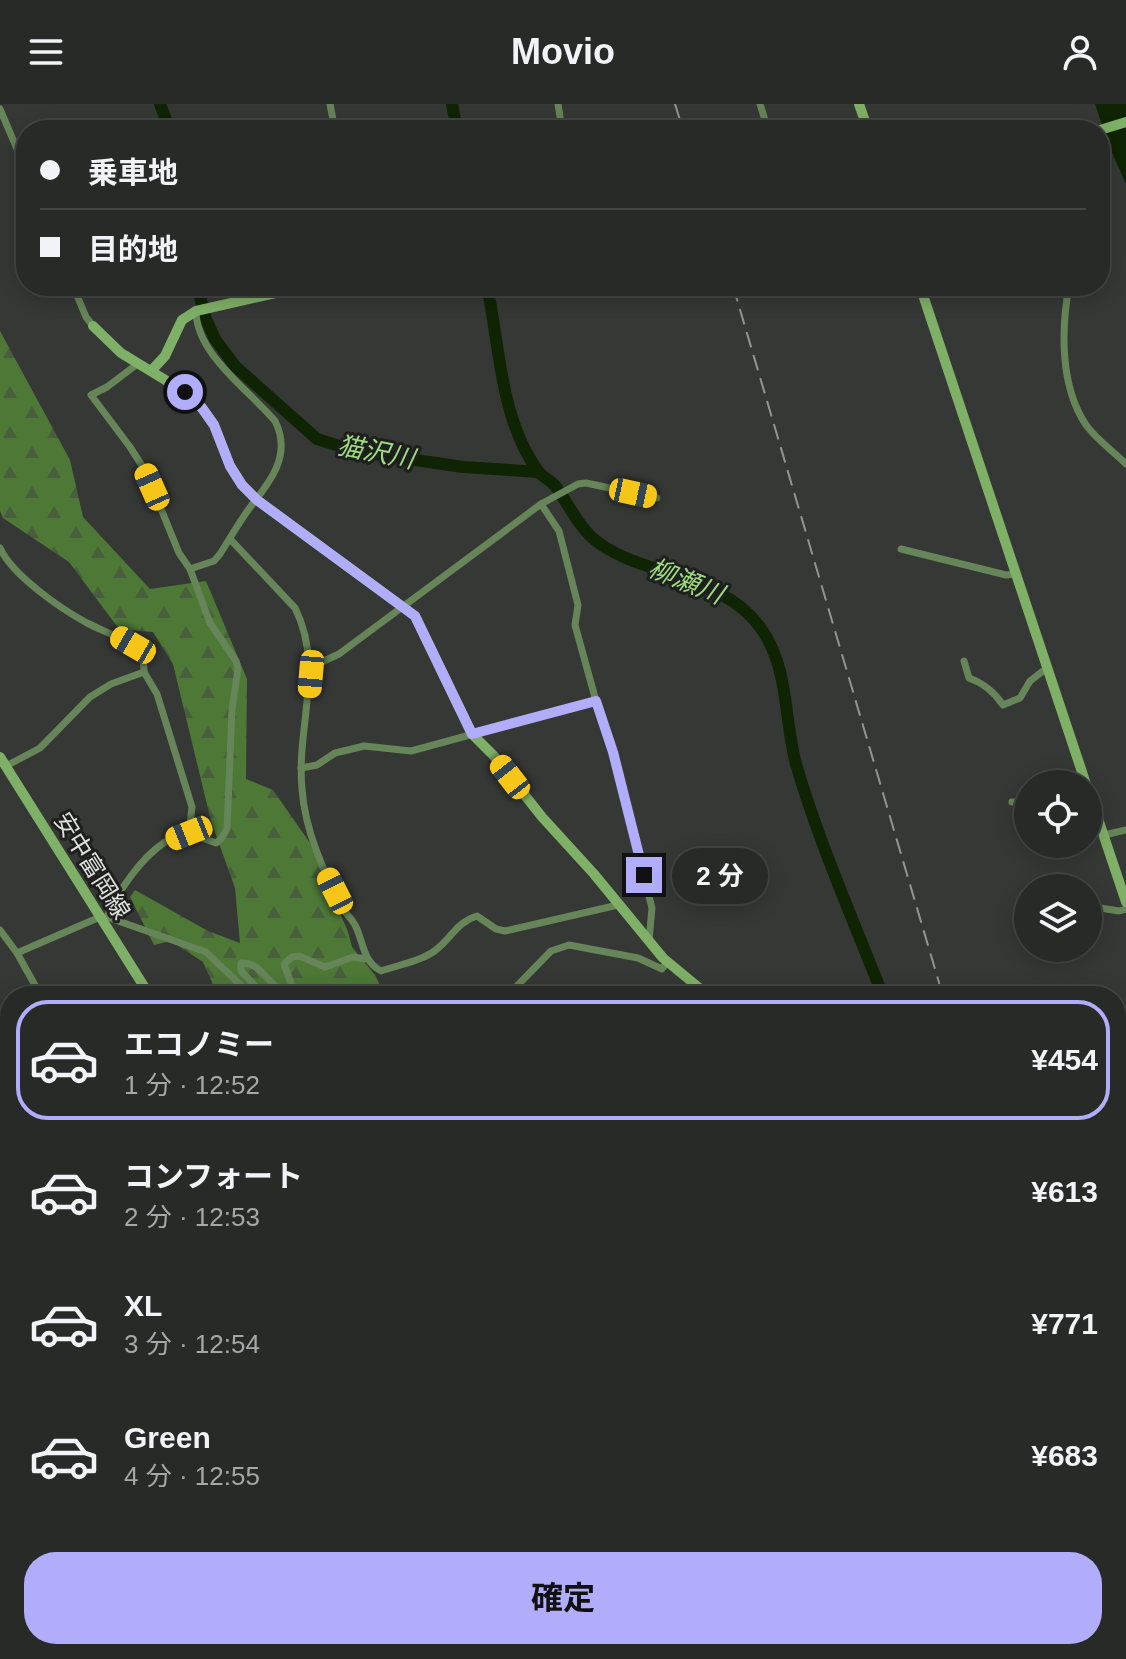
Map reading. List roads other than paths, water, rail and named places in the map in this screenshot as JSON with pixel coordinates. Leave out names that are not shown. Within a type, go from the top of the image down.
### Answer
[{"type":"street","points":[[0,109],[16,147]]},
{"type":"street","points":[[77,296],[93,326],[136,365],[152,370],[185,392],[202,408],[214,425],[230,466],[242,485],[257,500],[415,616],[472,734],[494,756],[542,817],[667,962],[697,986]]},
{"type":"street","points":[[152,370],[165,356],[182,320],[201,309],[261,296]]},
{"type":"street","points":[[923,296],[1081,770]]},
{"type":"street","points":[[1068,296],[1064,356],[1074,406],[1088,428],[1126,464]]},
{"type":"street","points":[[190,569],[214,561],[277,468],[280,452],[279,429],[203,339],[196,326],[201,309]]},
{"type":"street","points":[[17,953],[104,917],[133,873],[165,842],[189,833],[216,843],[227,829],[232,709],[238,669],[236,661],[210,623],[190,569],[179,553],[146,472],[91,395],[136,365]]},
{"type":"street","points":[[311,667],[339,654],[545,503],[567,491],[586,483],[657,498]]},
{"type":"street","points":[[545,503],[559,531],[578,605],[575,625],[613,752],[650,899],[649,941]]},
{"type":"street","points":[[230,539],[295,608],[302,621],[311,667],[301,738],[304,803],[313,839],[345,913],[354,923],[367,959],[381,971],[424,956],[436,950],[457,926],[477,916],[496,929],[505,931],[618,905]]},
{"type":"street","points":[[0,548],[2,559],[56,603],[143,653],[144,672],[157,694],[192,807],[189,833]]},
{"type":"street","points":[[901,549],[1006,575],[1016,574]]},
{"type":"street","points":[[964,661],[969,678],[979,681],[1003,705],[1020,698],[1030,681],[1047,668]]},
{"type":"street","points":[[3,761],[40,748],[90,697],[111,684],[144,672]]},
{"type":"street","points":[[301,768],[317,765],[335,753],[364,746],[411,751],[596,701]]},
{"type":"street","name":"安中富岡線","points":[[3,761],[104,917],[144,986]]},
{"type":"street","points":[[1104,835],[1126,828]]},
{"type":"street","points":[[1102,829],[1126,902]]},
{"type":"street","points":[[1102,908],[1126,909]]},
{"type":"street","points":[[104,917],[206,952],[242,986]]},
{"type":"street","points":[[0,930],[35,986]]},
{"type":"street","points":[[517,986],[551,951],[569,945],[638,958],[662,969],[667,962]]},
{"type":"street","points":[[292,986],[284,964],[292,957],[299,956],[325,967],[353,957],[367,959]]},
{"type":"street","points":[[255,986],[241,971],[241,963],[251,963],[274,986]]},
{"type":"waterway","name":"猫沢川","points":[[160,104],[166,120]]},
{"type":"waterway","name":"柳瀬川","points":[[452,104],[455,120]]},
{"type":"waterway","name":"猫沢川","points":[[200,296],[215,339],[235,366],[317,439],[355,451],[463,467],[539,472]]},
{"type":"waterway","name":"柳瀬川","points":[[489,296],[503,382],[525,451],[538,471],[554,485],[584,529],[611,551],[700,585],[735,603],[762,630],[771,645],[805,793],[879,986]]},
{"type":"railway","points":[[675,104],[680,120]]},
{"type":"railway","points":[[736,296],[940,986]]}]
